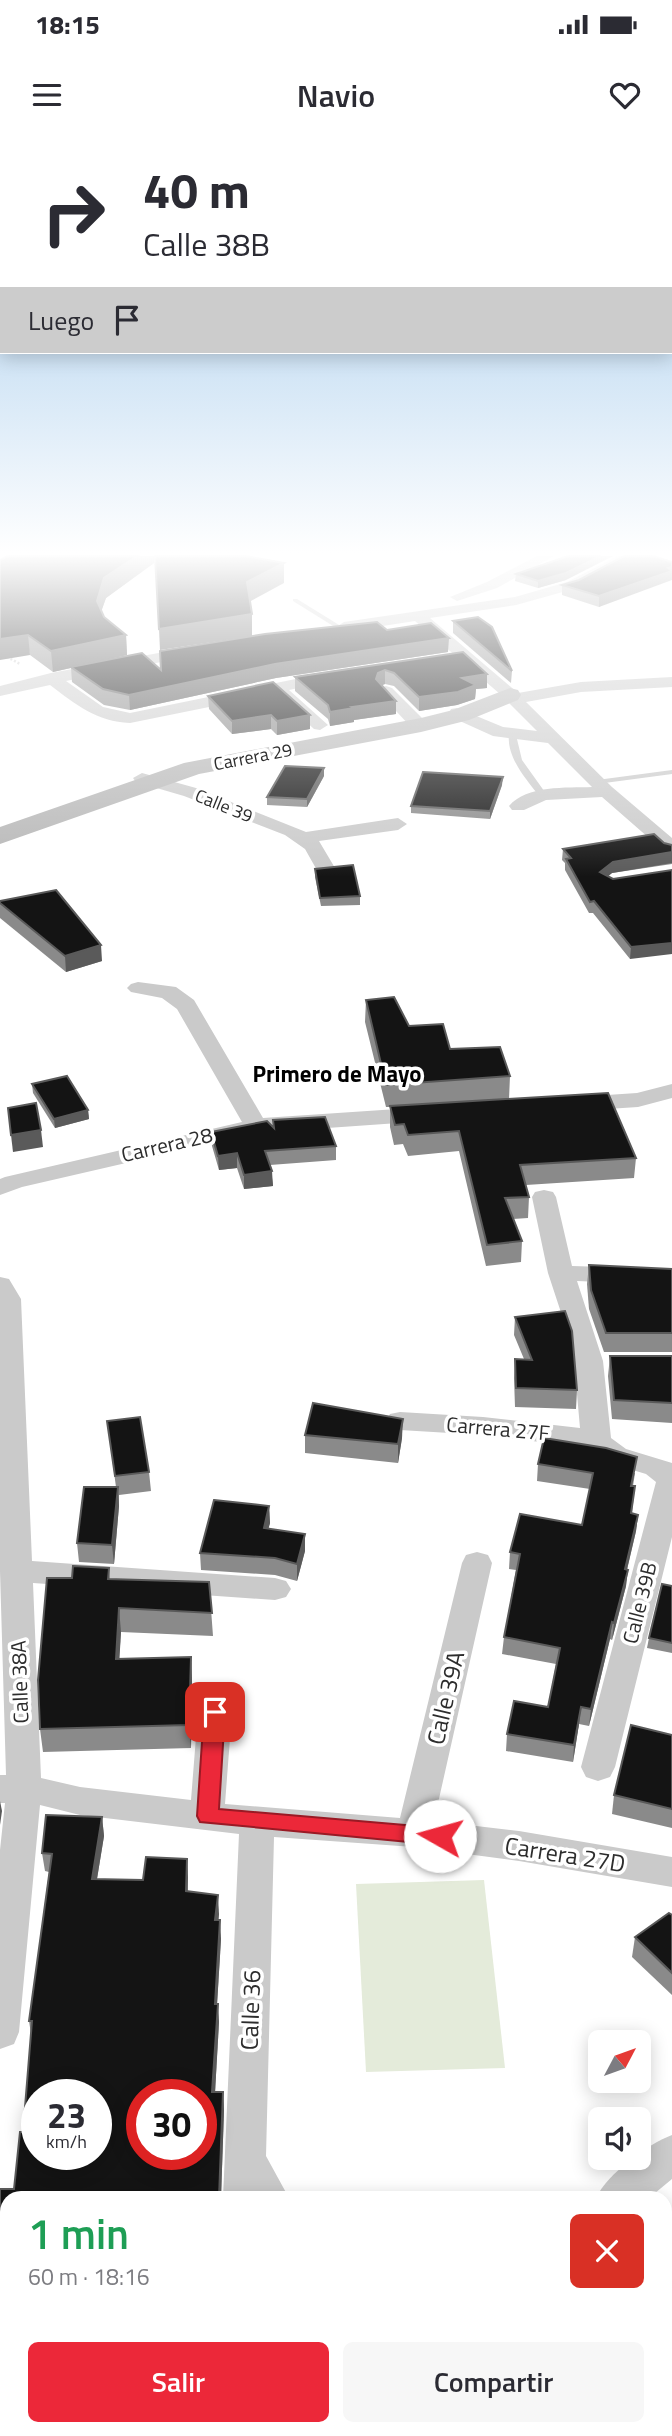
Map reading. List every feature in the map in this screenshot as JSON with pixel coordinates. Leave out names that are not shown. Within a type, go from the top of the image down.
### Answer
[{"type":"street","points":[[0,691],[51,678],[131,663]]},
{"type":"street","points":[[473,663],[510,695],[601,786],[672,848]]},
{"type":"street","points":[[51,678],[103,716],[130,719],[276,686],[348,674]]},
{"type":"street","points":[[510,695],[582,687],[672,682]]},
{"type":"street","points":[[276,686],[320,725]]},
{"type":"street","points":[[386,691],[418,723]]},
{"type":"street","name":"Carrera 29","points":[[0,836],[147,780],[193,768],[421,725],[510,695]]},
{"type":"street","points":[[459,714],[491,729],[512,735],[553,738]]},
{"type":"street","name":"Carrera 29","points":[[0,830],[214,758],[459,714]]},
{"type":"street","name":"Calle 39","points":[[147,780],[190,792],[305,838]]},
{"type":"street","points":[[518,806],[543,795],[601,786]]},
{"type":"street","points":[[305,838],[398,824]]},
{"type":"street","points":[[305,838],[326,868]]},
{"type":"street","points":[[138,988],[168,992],[186,1005],[256,1126]]},
{"type":"street","points":[[556,1105],[638,1100],[672,1091]]},
{"type":"street","name":"Carrera 28","points":[[0,1188],[14,1182],[100,1161],[256,1126],[447,1113]]},
{"type":"street","points":[[544,1197],[561,1273],[604,1364],[596,1438]]},
{"type":"street","points":[[561,1273],[672,1277]]},
{"type":"street","name":"Calle 38A","points":[[0,1285],[8,1299],[16,1571],[9,1609],[12,1788],[0,2032]]},
{"type":"street","name":"Carrera 27F","points":[[400,1421],[483,1426],[596,1438]]},
{"type":"street","name":"Calle 39B","points":[[596,1438],[605,1450],[619,1458],[654,1465],[666,1472],[671,1481],[598,1767]]},
{"type":"street","name":"Calle 39A","points":[[414,1833],[477,1563]]},
{"type":"street","points":[[16,1571],[275,1589]]},
{"type":"street","points":[[207,1816],[215,1712]]},
{"type":"street","name":"Carrera 27D","points":[[12,1788],[80,1801],[257,1822],[414,1833],[519,1846],[672,1872]]},
{"type":"street","name":"Calle 36","points":[[245,2179],[257,1822]]},
{"type":"street","points":[[626,2191],[672,2154]]},
{"type":"street","points":[[245,2179],[260,2191]]},
{"type":"lane","points":[[512,735],[512,748],[543,795]]},
{"type":"lane","points":[[601,786],[672,772]]},
{"type":"green space","points":[[484,1880],[505,2068],[366,2072],[356,1884]]},
{"type":"building","points":[[91,663],[153,663],[161,670],[161,663],[281,663],[129,695],[103,689],[71,667]]},
{"type":"building","points":[[388,663],[475,663],[487,674],[462,678],[476,685],[458,692],[419,697],[394,673],[385,670],[378,673],[376,679],[396,701],[330,712],[328,705],[295,677]]},
{"type":"building","points":[[273,682],[310,715],[277,721],[271,715],[232,721],[208,696]]},
{"type":"building","points":[[285,766],[324,768],[307,799],[267,797]]},
{"type":"building","points":[[423,772],[503,777],[490,811],[411,806]]},
{"type":"building","points":[[654,834],[664,843],[672,845],[672,852],[613,862],[600,872],[613,879],[672,870],[672,943],[631,947],[594,901],[590,902],[566,859],[571,858],[563,849]]},
{"type":"building","points":[[353,865],[360,896],[320,898],[315,869]]},
{"type":"building","points":[[56,890],[101,945],[65,956],[0,903]]},
{"type":"building","points":[[394,997],[409,1026],[443,1024],[450,1049],[500,1047],[510,1076],[386,1085],[366,1000]]},
{"type":"building","points":[[67,1076],[88,1110],[54,1119],[32,1084]]},
{"type":"building","points":[[608,1093],[636,1158],[520,1165],[529,1197],[505,1198],[522,1241],[487,1245],[459,1131],[408,1135],[404,1124],[395,1125],[390,1106]]},
{"type":"building","points":[[36,1103],[41,1130],[11,1135],[8,1108]]},
{"type":"building","points":[[325,1117],[336,1146],[265,1151],[272,1171],[244,1175],[237,1153],[218,1156],[211,1132],[267,1121],[274,1128],[273,1120]]},
{"type":"building","points":[[589,1265],[672,1269],[672,1333],[606,1333],[591,1290]]},
{"type":"building","points":[[565,1311],[572,1331],[577,1390],[516,1388],[515,1359],[532,1360],[515,1317]]},
{"type":"building","points":[[610,1356],[672,1356],[672,1403],[614,1400]]},
{"type":"building","points":[[313,1403],[403,1419],[398,1444],[305,1435]]},
{"type":"building","points":[[140,1417],[149,1472],[115,1476],[107,1421]]},
{"type":"building","points":[[544,1438],[606,1448],[637,1457],[631,1486],[635,1486],[631,1513],[638,1515],[625,1569],[628,1570],[591,1709],[581,1707],[574,1745],[507,1734],[514,1701],[548,1707],[560,1648],[504,1637],[520,1554],[510,1552],[520,1514],[582,1525],[593,1473],[538,1464]]},
{"type":"building","points":[[84,1487],[118,1487],[112,1545],[77,1543]]},
{"type":"building","points":[[214,1500],[269,1506],[264,1528],[305,1534],[297,1564],[275,1558],[200,1553]]},
{"type":"building","points":[[73,1566],[109,1568],[108,1579],[209,1582],[212,1613],[119,1608],[116,1659],[191,1657],[189,1725],[40,1729],[38,1680],[47,1578],[72,1578]]},
{"type":"building","points":[[662,1584],[672,1586],[672,1643],[649,1638]]},
{"type":"building","points":[[631,1725],[672,1735],[672,1809],[614,1795]]},
{"type":"building","points":[[46,1815],[102,1817],[92,1879],[143,1880],[146,1857],[187,1859],[186,1891],[218,1895],[215,1920],[220,1920],[215,2004],[218,2004],[213,2079],[126,2079],[126,2170],[217,2170],[217,2092],[223,2092],[219,2191],[0,2191],[14,2189],[20,2132],[21,2170],[112,2170],[112,2079],[27,2079],[32,2021],[29,2021],[52,1854],[42,1853]]},
{"type":"building","points":[[669,1913],[672,1915],[672,1973],[635,1937]]},
{"type":"district","name":"Primero de Mayo","points":[[337,1074]]},
{"type":"route","points":[[215,1712],[207,1816],[440,1836]]}]
